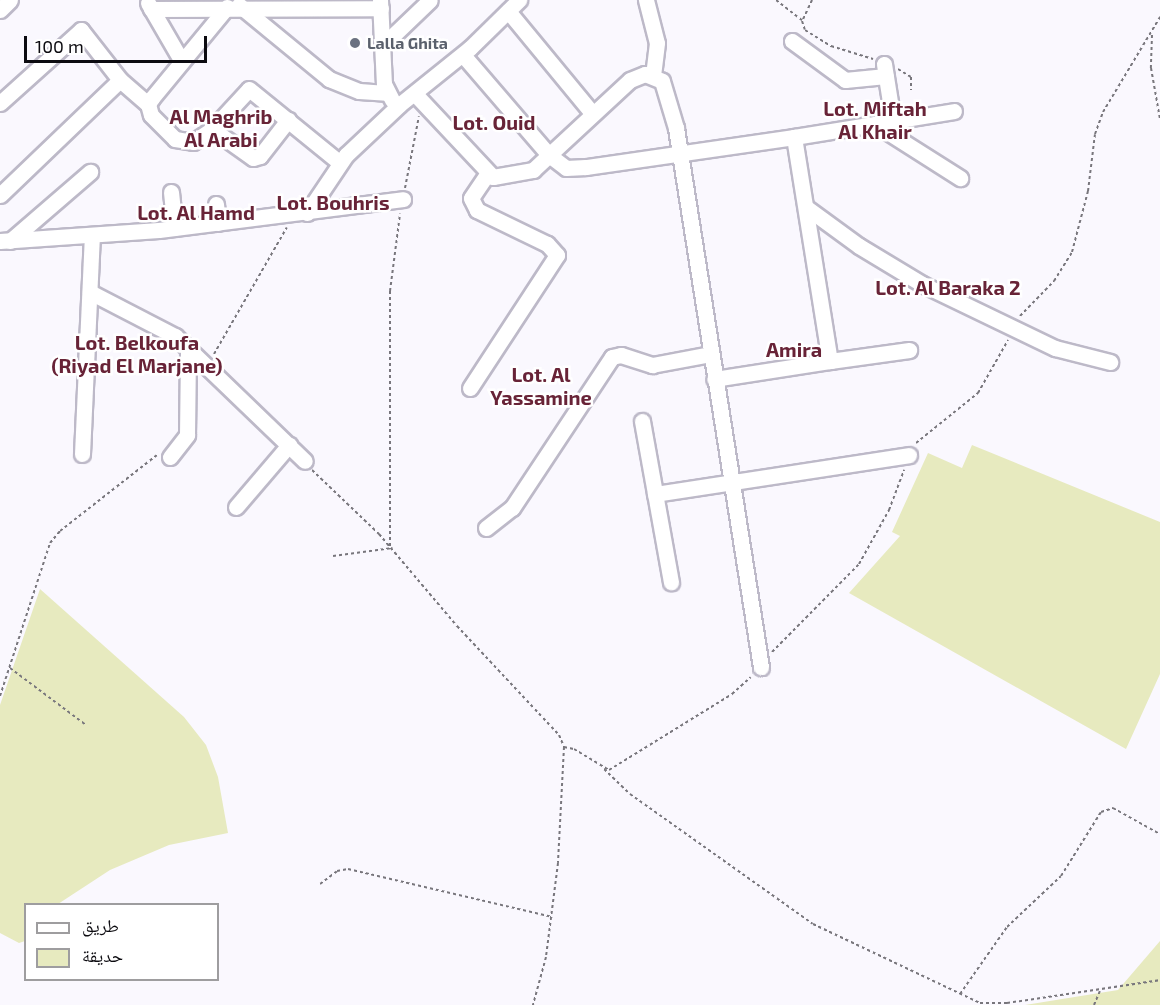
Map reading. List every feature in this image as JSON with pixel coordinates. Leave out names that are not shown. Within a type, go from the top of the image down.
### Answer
[{"type":"street","points":[[0,10],[10,0]]},
{"type":"street","points":[[382,46],[430,0]]},
{"type":"street","points":[[646,0],[657,43],[653,75]]},
{"type":"street","points":[[149,4],[380,4],[386,93]]},
{"type":"street","points":[[149,4],[181,60]]},
{"type":"street","points":[[148,104],[181,60],[235,5]]},
{"type":"street","points":[[235,5],[329,79],[359,91],[386,93],[399,105]]},
{"type":"street","points":[[302,214],[340,163],[399,105],[419,97],[514,5],[592,113]]},
{"type":"street","points":[[0,103],[81,30],[120,80],[148,104],[150,115],[180,142],[193,142],[212,129],[246,88],[340,163]]},
{"type":"street","points":[[792,40],[845,80],[885,70],[893,121]]},
{"type":"street","points":[[462,55],[549,155],[566,168],[794,137],[954,111]]},
{"type":"street","points":[[419,97],[487,174],[499,178],[533,170],[592,113],[637,75],[653,75],[662,81],[670,99],[679,152],[729,483],[761,667]]},
{"type":"street","points":[[0,195],[120,80]]},
{"type":"street","points":[[212,129],[253,158],[260,156],[288,120]]},
{"type":"street","points":[[875,124],[960,178]]},
{"type":"street","points":[[794,137],[830,361]]},
{"type":"street","points":[[5,241],[90,172]]},
{"type":"street","points":[[471,388],[557,255],[547,244],[477,210],[471,198],[487,174]]},
{"type":"street","points":[[171,192],[175,228]]},
{"type":"street","points":[[5,241],[92,237],[302,214],[403,199]]},
{"type":"street","points":[[216,204],[218,223]]},
{"type":"street","points":[[807,207],[859,246],[922,284],[1054,348],[1110,362]]},
{"type":"street","points":[[82,454],[92,237]]},
{"type":"street","points":[[90,292],[175,336],[209,366],[305,461]]},
{"type":"street","points":[[166,453],[187,435],[188,348]]},
{"type":"street","points":[[714,379],[909,350]]},
{"type":"street","points":[[486,528],[512,508],[612,357],[621,355],[652,365],[710,354]]},
{"type":"street","points":[[642,421],[671,582]]},
{"type":"street","points":[[236,507],[289,445]]},
{"type":"street","points":[[655,494],[909,455]]},
{"type":"path","points":[[776,0],[802,20],[805,30],[825,43],[885,70],[911,77],[911,90]]},
{"type":"path","points":[[802,20],[812,0]]},
{"type":"path","points":[[1152,33],[1151,69],[1160,119]]},
{"type":"path","points":[[391,547],[390,291],[419,97]]},
{"type":"path","points":[[209,366],[274,246],[302,214]]},
{"type":"path","points":[[0,696],[42,562],[55,535],[166,453]]},
{"type":"path","points":[[305,461],[391,547],[457,626],[559,735],[564,747],[552,917],[533,1005]]},
{"type":"path","points":[[333,556],[391,547]]},
{"type":"path","points":[[10,668],[86,725]]},
{"type":"path","points":[[604,769],[630,794],[813,924],[960,994],[995,1005],[1160,980]]},
{"type":"path","points":[[960,994],[1007,927],[1061,876],[1101,812],[1113,808],[1160,834]]},
{"type":"path","points":[[320,884],[337,871],[348,868],[552,917]]},
{"type":"path","points":[[1094,1005],[1100,990]]},
{"type":"green space","points":[[972,445],[1160,522],[1160,674],[1126,749],[849,593],[900,536],[892,532],[928,453],[962,468]]},
{"type":"green space","points":[[40,589],[184,717],[206,745],[218,777],[228,833],[169,845],[110,870],[60,903],[24,903],[24,941],[19,943],[0,933],[0,705]]},
{"type":"green space","points":[[1160,941],[1160,1005],[1025,1005],[1118,990]]},
{"type":"place","name":"Lalla Ghita","points":[[355,43]]},
{"type":"district","name":"Lot. Miftah Al Khair","points":[[875,120]]},
{"type":"district","name":"Lot. Ouid","points":[[494,122]]},
{"type":"district","name":"Al Maghrib Al Arabi","points":[[221,128]]},
{"type":"district","name":"Lot. Bouhris","points":[[333,202]]},
{"type":"district","name":"Lot. Al Hamd","points":[[196,212]]},
{"type":"district","name":"Lot. Al Baraka 2","points":[[948,287]]},
{"type":"district","name":"Amira","points":[[794,349]]},
{"type":"district","name":"Lot. Belkoufa (Riyad El Marjane)","points":[[137,354]]},
{"type":"district","name":"Lot. Al Yassamine","points":[[541,386]]}]
